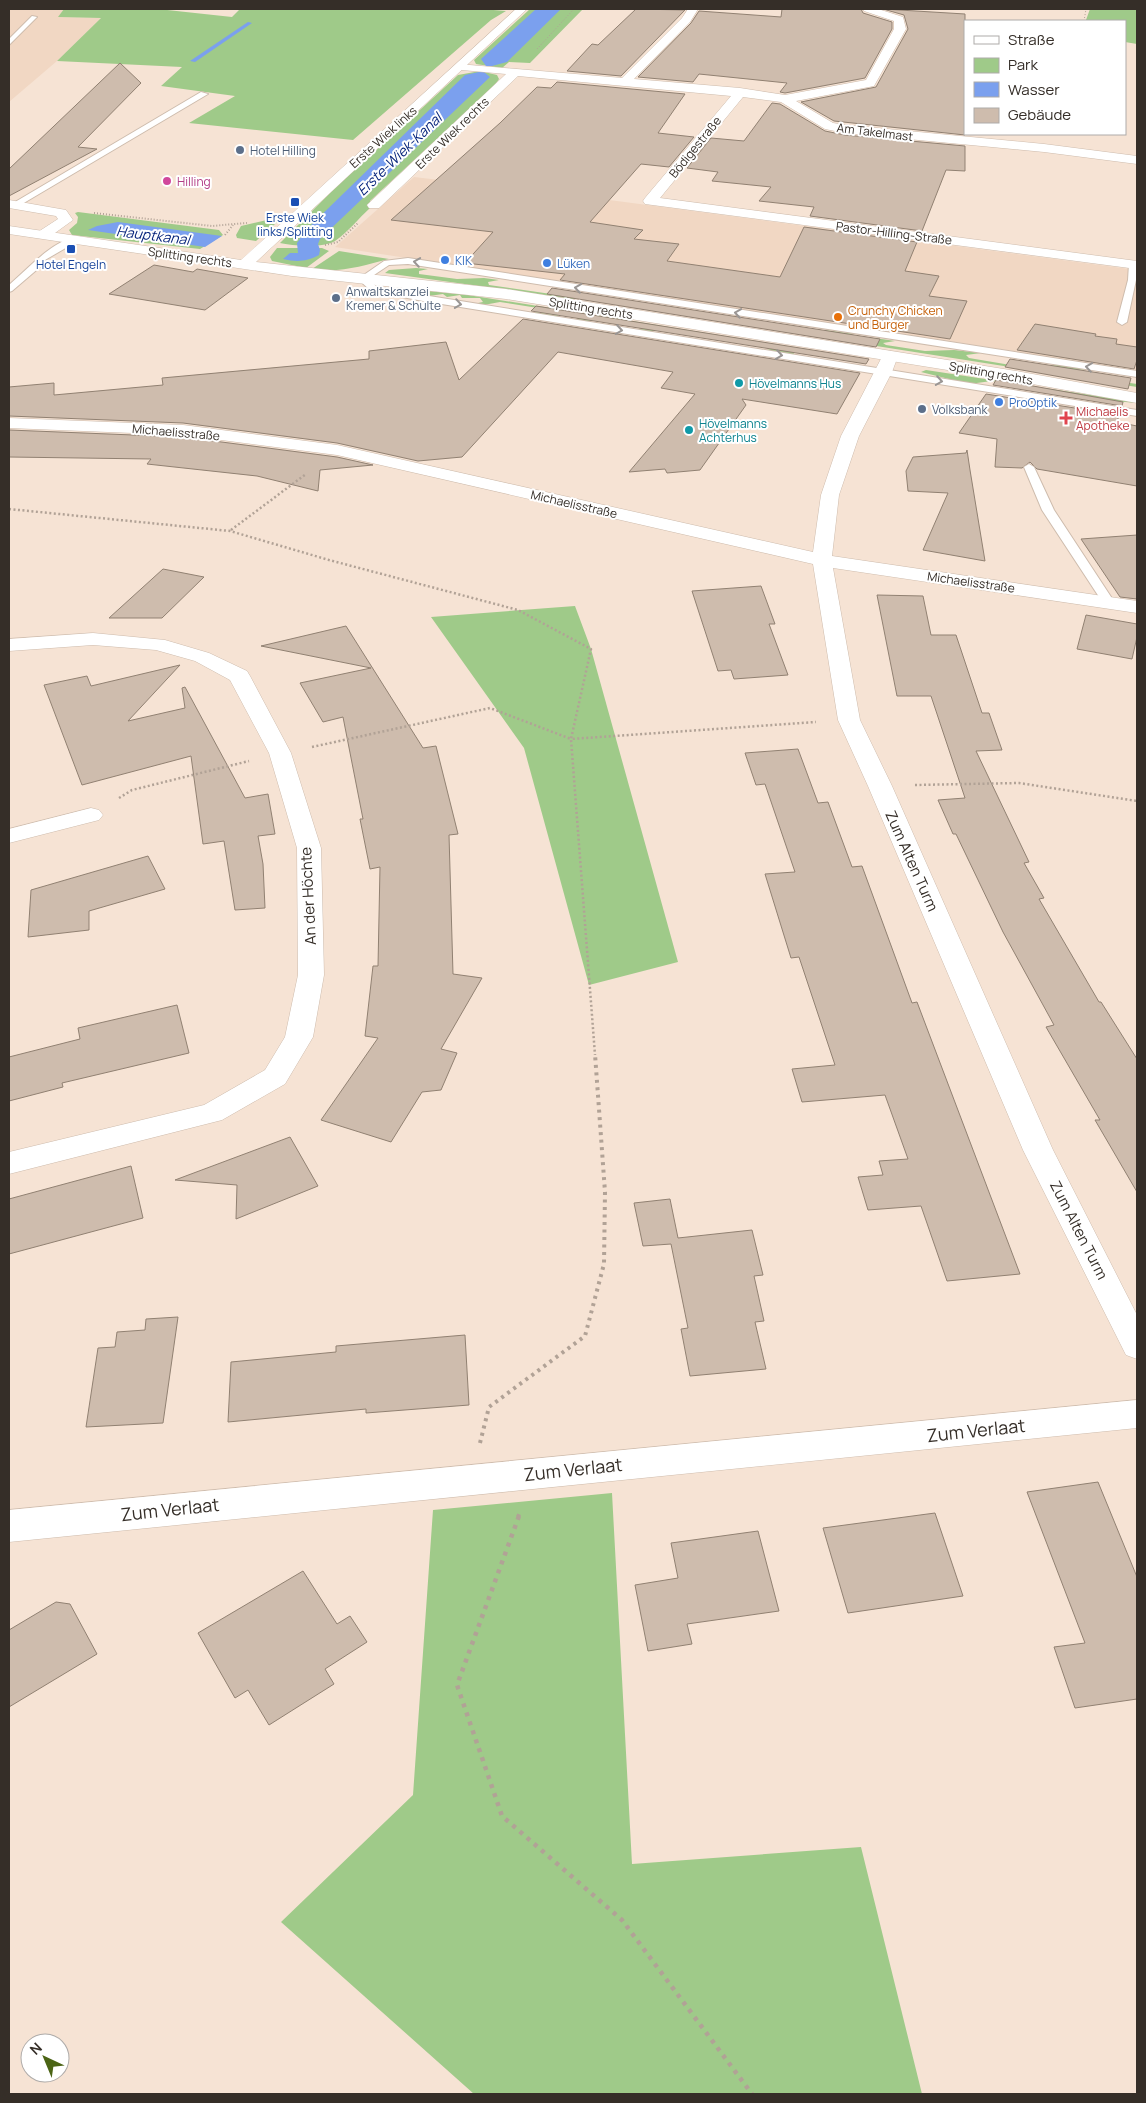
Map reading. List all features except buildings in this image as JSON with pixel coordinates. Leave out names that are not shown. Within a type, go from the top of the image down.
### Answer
[{"type":"street","name":"Erste Wiek links","points":[[244,265],[522,9]]},
{"type":"street","points":[[624,82],[686,20],[693,9]]},
{"type":"street","points":[[785,99],[870,84],[900,30],[899,19],[868,9]]},
{"type":"street","name":"Am Takelmast","points":[[462,66],[740,92],[785,99],[829,126],[845,129],[1044,148],[1137,160]]},
{"type":"street","name":"Erste Wiek rechts","points":[[374,205],[515,72]]},
{"type":"street","name":"Bödigestraße","points":[[650,202],[740,92]]},
{"type":"street","points":[[1044,148],[1049,135]]},
{"type":"street","name":"Pastor-Hilling-Straße","points":[[650,202],[1135,265]]},
{"type":"street","points":[[11,204],[61,213],[66,220],[43,235]]},
{"type":"street","name":"Splitting rechts","points":[[9,230],[244,265],[506,294],[887,364],[1016,376],[1137,398]]},
{"type":"street","name":"Zum Alten Turm","points":[[887,364],[850,436],[830,495],[822,560],[849,720],[880,786],[1038,1150],[1137,1346]]},
{"type":"street","points":[[1016,376],[1101,383],[1137,389]]},
{"type":"street","name":"Michaelisstraße","points":[[9,423],[183,430],[337,450],[822,560],[1137,607]]},
{"type":"street","name":"An der Höchte","points":[[9,645],[93,639],[158,644],[202,657],[239,676],[280,753],[308,848],[312,975],[299,1036],[275,1077],[212,1113],[9,1163]]},
{"type":"street","points":[[9,836],[91,815]]},
{"type":"street","name":"Zum Verlaat","points":[[9,1526],[1137,1414]]},
{"type":"lane","points":[[9,43],[34,17]]},
{"type":"lane","points":[[11,204],[204,94]]},
{"type":"lane","points":[[9,289],[37,265],[42,258],[73,240]]},
{"type":"lane","points":[[362,279],[387,263],[408,261],[1137,374]]},
{"type":"lane","points":[[1122,322],[1135,265]]},
{"type":"lane","points":[[887,364],[1137,413]]},
{"type":"lane","points":[[1029,467],[1048,510],[1110,603]]},
{"type":"path","points":[[515,72],[574,9]]},
{"type":"path","points":[[322,246],[338,242],[374,205]]},
{"type":"path","points":[[61,213],[77,211],[212,226],[251,222]]},
{"type":"path","points":[[221,239],[233,225]]},
{"type":"path","points":[[230,531],[337,450]]},
{"type":"path","points":[[9,509],[230,531],[329,560],[518,610],[591,649],[571,739],[605,1192],[604,1264],[585,1336],[490,1407],[470,1480]]},
{"type":"path","points":[[91,815],[132,790],[280,753],[490,708],[571,739],[849,720]]},
{"type":"path","points":[[880,786],[1019,783],[1137,801]]},
{"type":"path","points":[[534,1473],[456,1685],[502,1816],[622,1920],[752,2094]]},
{"type":"shaded area","points":[[9,9],[64,9],[59,17],[101,18],[57,61],[9,102]]},
{"type":"shaded area","points":[[414,177],[617,201],[1137,270],[1137,370],[335,247]]},
{"type":"green space","points":[[64,9],[158,9],[232,17],[240,9],[481,9],[506,11],[491,20],[353,140],[189,123],[235,96],[161,86],[182,67],[57,61],[101,18],[58,17]]},
{"type":"green space","points":[[530,9],[583,9],[530,63],[509,62],[502,68],[476,64],[474,60]]},
{"type":"green space","points":[[1090,9],[1137,9],[1137,44],[1126,42],[1126,20],[1086,20]]},
{"type":"green space","points":[[480,71],[497,75],[499,79],[495,85],[370,201],[370,208],[335,241],[316,246],[280,243],[337,186],[458,75]]},
{"type":"green space","points":[[75,213],[219,230],[223,235],[200,249],[72,235],[69,230],[77,223],[78,217]]},
{"type":"green space","points":[[284,216],[256,241],[237,238],[236,235],[241,226]]},
{"type":"green space","points":[[277,248],[322,248],[329,251],[306,268],[272,261],[270,257]]},
{"type":"green space","points":[[339,251],[389,259],[342,269],[312,269]]},
{"type":"green space","points":[[428,269],[419,271],[419,274],[457,279],[484,278],[499,280],[488,282],[489,285],[551,294],[580,293],[574,299],[385,273],[389,270]]},
{"type":"green space","points":[[408,289],[468,295],[563,310],[556,318],[525,314],[540,311],[538,308],[500,302],[478,306],[468,305],[483,302],[480,298],[462,298],[460,295],[447,297],[443,294],[422,297]]},
{"type":"green space","points":[[583,313],[798,348],[792,356],[763,351],[774,348],[665,328],[647,333],[632,331],[645,327],[604,319],[574,321]]},
{"type":"green space","points":[[825,330],[855,334],[839,336],[843,340],[875,338],[895,341],[883,343],[886,345],[925,351],[954,350],[981,353],[966,355],[969,358],[1028,368],[1058,365],[1087,369],[1068,371],[1069,374],[1137,384],[1137,387],[819,337]]},
{"type":"green space","points":[[926,370],[1137,403],[1104,403],[1099,398],[992,381],[969,384],[921,372]]},
{"type":"green space","points":[[575,606],[591,649],[678,962],[589,985],[524,748],[431,617]]},
{"type":"green space","points":[[612,1493],[632,1864],[861,1847],[922,2094],[474,2094],[281,1922],[413,1795],[433,1510]]},
{"type":"water","points":[[536,9],[561,9],[507,62],[486,66],[481,59]]},
{"type":"water","name":"Erste-Wiek-Kanal","points":[[484,72],[490,77],[320,239],[318,244],[319,255],[301,261],[283,259],[290,253],[298,253],[297,243],[306,230],[465,75]]},
{"type":"water","name":"Hauptkanal","points":[[118,222],[222,236],[205,247],[88,230],[97,226]]},
{"type":"waterway","points":[[193,61],[250,23]]},
{"type":"place","name":"Hotel Hilling","points":[[240,150]]},
{"type":"place","name":"Hilling","points":[[167,181]]},
{"type":"place","name":"Erste Wiek links/Splitting","points":[[295,202]]},
{"type":"place","name":"Hotel Engeln","points":[[71,249]]},
{"type":"place","name":"KIK","points":[[445,260]]},
{"type":"place","name":"Lüken","points":[[547,263]]},
{"type":"place","name":"Anwaltskanzlei Kremer & Schulte","points":[[336,298]]},
{"type":"place","name":"Crunchy Chicken und Burger","points":[[838,317]]},
{"type":"place","name":"Hövelmanns Hus","points":[[739,383]]},
{"type":"place","name":"ProOptik","points":[[999,402]]},
{"type":"place","name":"Volksbank","points":[[922,409]]},
{"type":"place","name":"Michaelis Apotheke","points":[[1066,418]]},
{"type":"place","name":"Hövelmanns Achterhus","points":[[689,430]]}]
